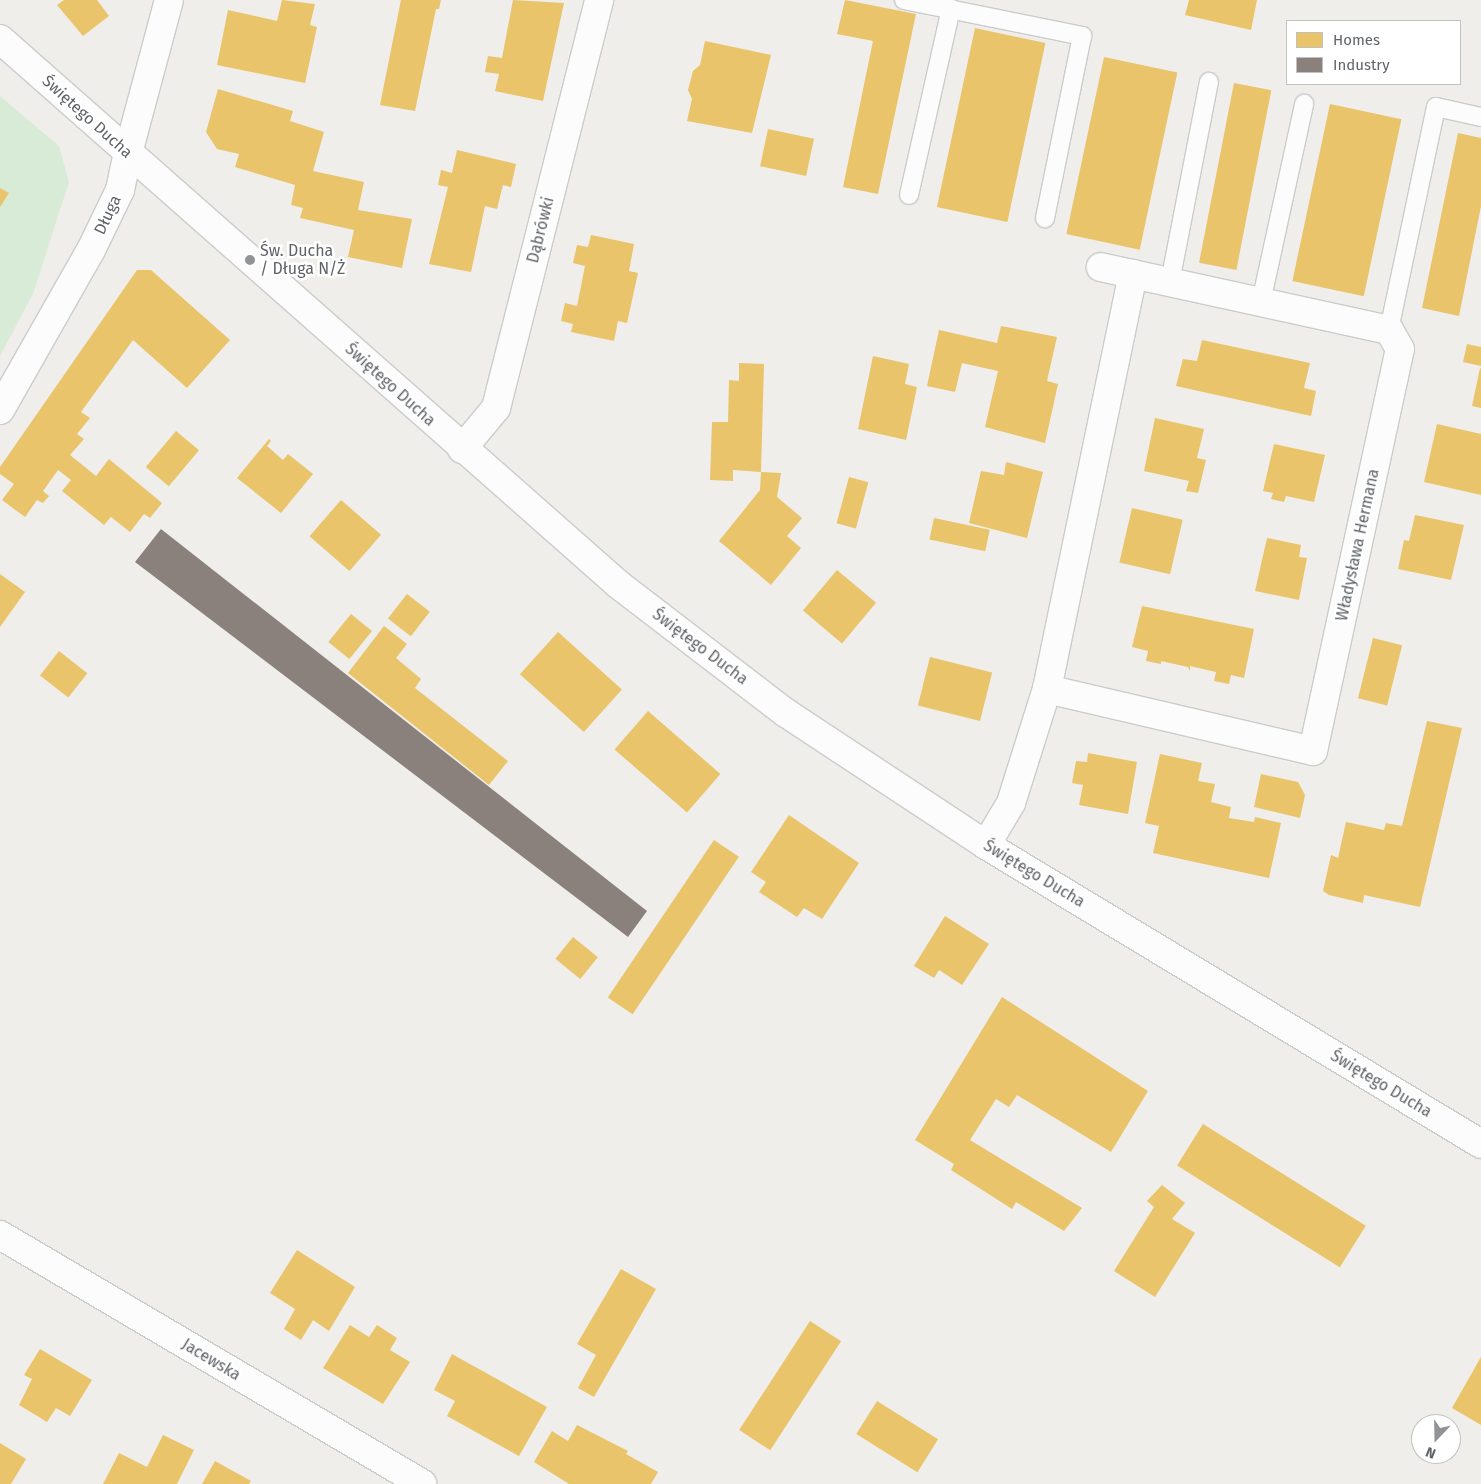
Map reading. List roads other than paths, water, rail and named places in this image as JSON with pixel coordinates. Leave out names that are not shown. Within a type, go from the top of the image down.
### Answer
[{"type":"street","name":"Długa","points":[[0,410],[91,250],[120,190],[169,0]]},
{"type":"street","name":"Dąbrówki","points":[[462,449],[496,408],[599,0]]},
{"type":"street","name":"Świętego Ducha","points":[[0,39],[462,449],[619,585],[786,713],[986,845],[1481,1144]]},
{"type":"street","points":[[1101,266],[1389,330]]},
{"type":"street","points":[[986,845],[1011,803],[1047,689],[1133,274]]},
{"type":"street","name":"Władysława Hermana","points":[[1047,689],[1313,751],[1400,349],[1389,330]]},
{"type":"street","name":"Jacewska","points":[[0,1235],[422,1484]]},
{"type":"lane","points":[[904,0],[1082,36],[1045,218]]},
{"type":"lane","points":[[909,195],[950,9]]},
{"type":"lane","points":[[1170,282],[1209,82]]},
{"type":"lane","points":[[1261,302],[1304,104]]},
{"type":"lane","points":[[1389,330],[1436,107],[1481,117]]},
{"type":"place","name":"Św. Ducha / Długa N/Ż","points":[[250,260]]}]
